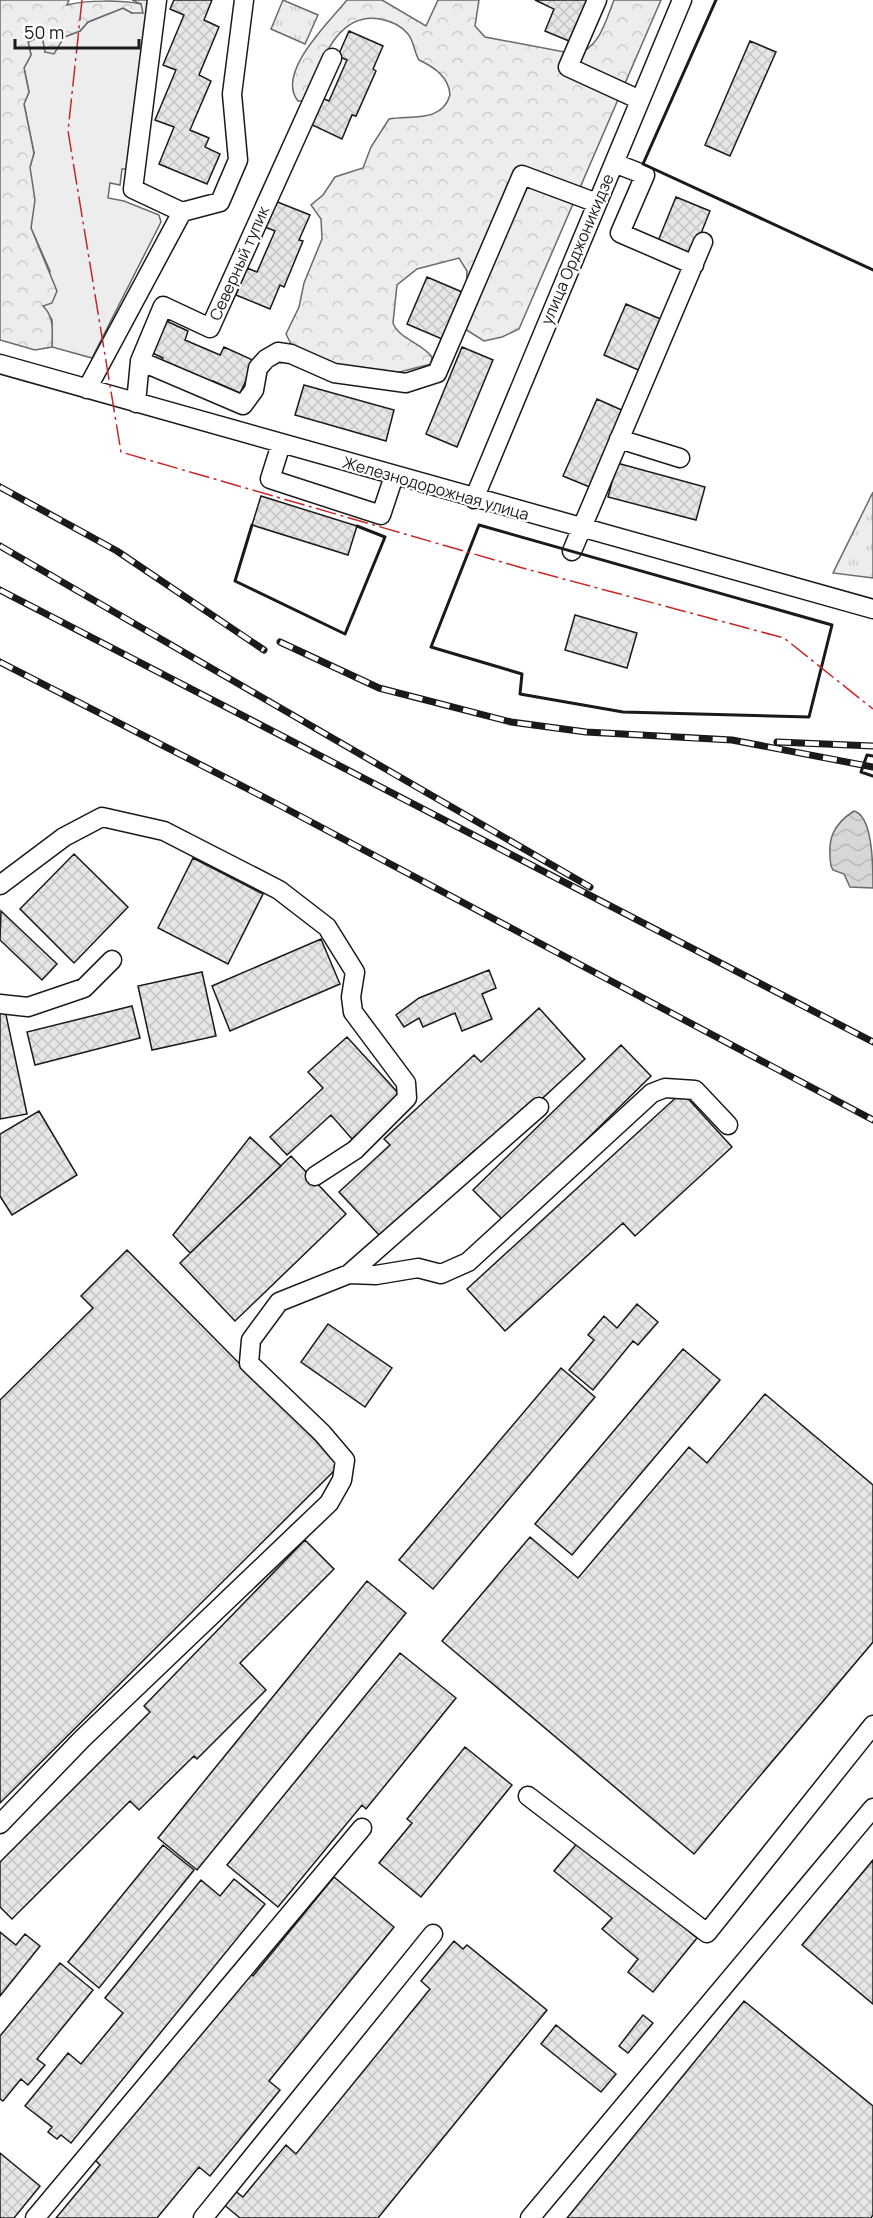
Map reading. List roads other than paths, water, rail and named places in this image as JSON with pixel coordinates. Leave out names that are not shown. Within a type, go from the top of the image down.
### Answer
[{"type":"street","points":[[157,0],[133,189],[182,212],[220,202],[238,160],[232,93],[244,0]]},
{"type":"street","points":[[597,0],[568,67],[640,100]]},
{"type":"street","name":"улица Орджоникидзе","points":[[474,499],[682,0]]},
{"type":"street","name":"Северный тупик","points":[[136,403],[140,361],[163,306],[210,328],[332,58]]},
{"type":"street","points":[[614,163],[645,175],[620,233],[694,265]]},
{"type":"street","points":[[140,361],[243,405],[254,390],[258,368],[266,359],[278,352],[291,354],[334,373],[406,383],[437,372],[522,175],[597,203]]},
{"type":"street","points":[[87,389],[182,212]]},
{"type":"street","points":[[572,551],[703,242]]},
{"type":"street","name":"Железнодорожная улица","points":[[0,364],[474,499],[873,609]]},
{"type":"street","points":[[619,438],[680,458]]},
{"type":"street","points":[[281,444],[270,479],[381,515],[394,476]]},
{"type":"street","points":[[0,885],[64,837],[102,816],[164,831],[192,843],[279,890],[327,927],[355,972],[351,997],[353,1012],[406,1083],[407,1098],[355,1150],[315,1176]]},
{"type":"street","points":[[0,1004],[28,1007],[84,988],[112,960]]},
{"type":"street","points":[[349,1274],[376,1275],[418,1268],[441,1274],[468,1262],[652,1093],[666,1088],[695,1090],[728,1125]]},
{"type":"street","points":[[0,1824],[82,1739],[328,1503],[342,1480],[345,1460],[322,1433],[249,1363],[251,1340],[279,1302],[349,1274],[539,1107]]},
{"type":"street","points":[[528,1796],[707,1933],[873,1725]]},
{"type":"street","points":[[530,2218],[873,1808]]},
{"type":"street","points":[[35,2218],[362,1828]]},
{"type":"street","points":[[204,2218],[433,1934]]},
{"type":"water","points":[[854,811],[865,822],[871,843],[873,888],[850,887],[844,874],[833,870],[831,866],[830,848],[833,834],[841,822]]},
{"type":"railway","points":[[0,487],[117,551],[264,650]]},
{"type":"railway","points":[[0,546],[590,887]]},
{"type":"railway","points":[[0,590],[873,1042]]},
{"type":"railway","points":[[280,642],[379,688],[511,722],[586,732],[732,740],[873,767]]},
{"type":"railway","points":[[0,662],[281,806],[873,1120]]},
{"type":"railway","points":[[777,742],[873,746]]}]
